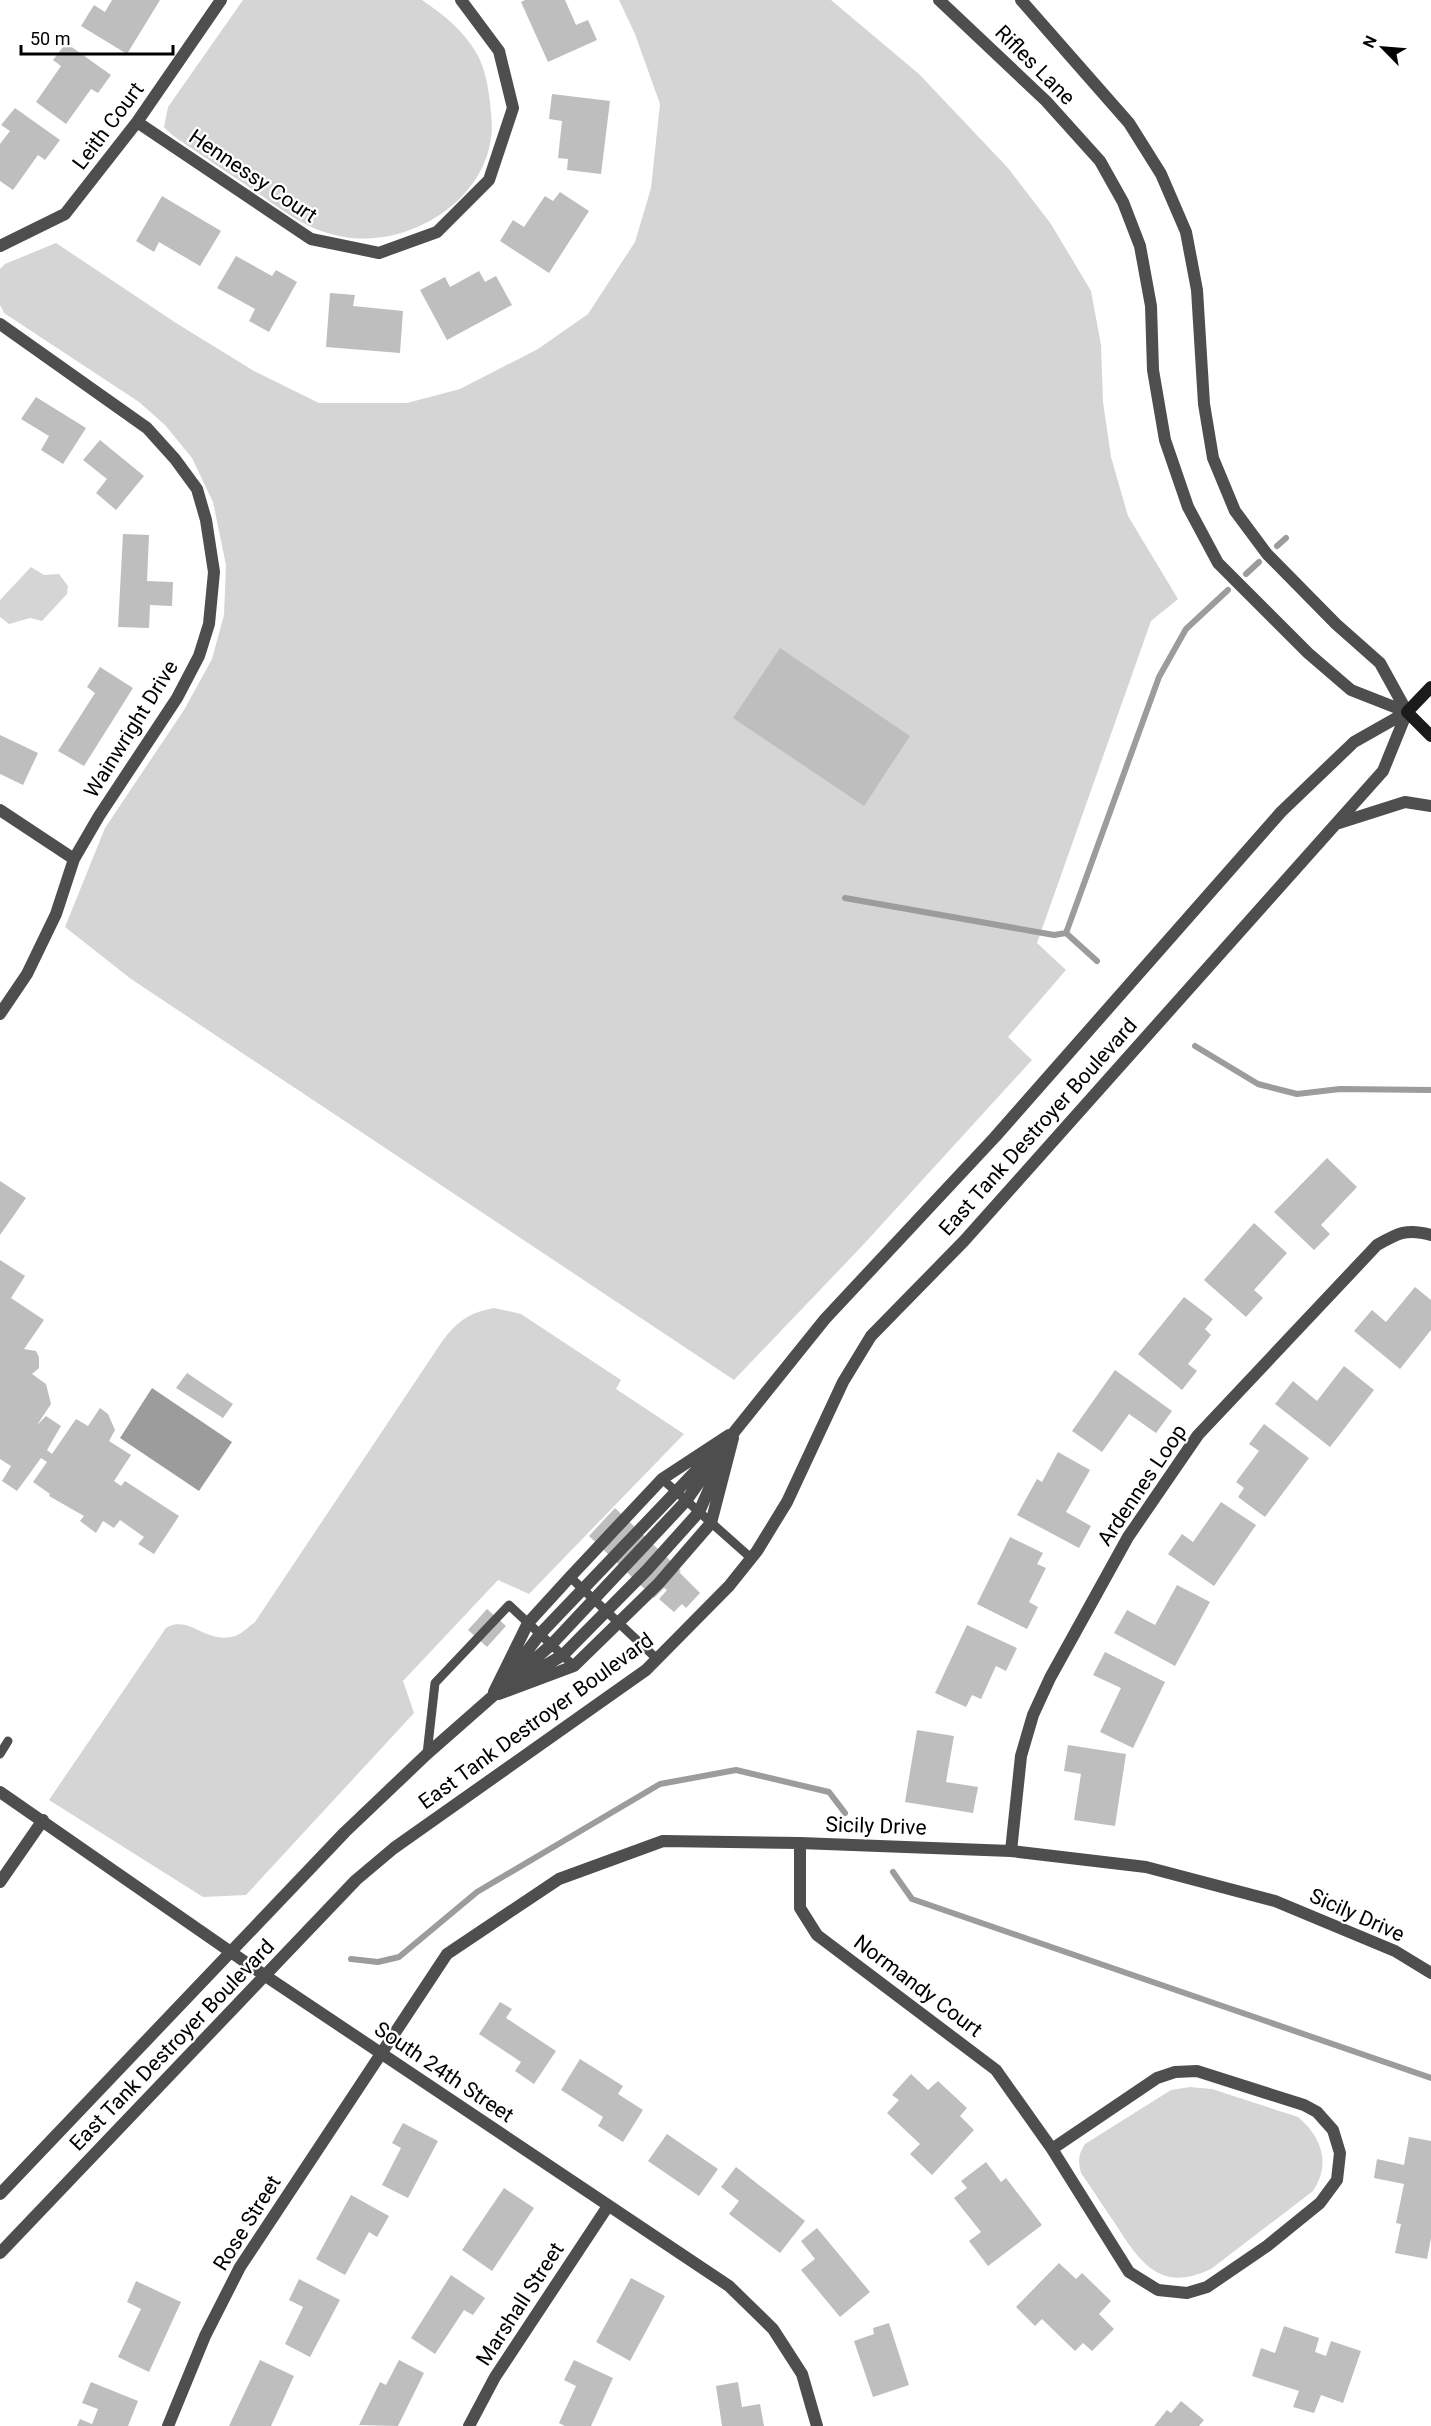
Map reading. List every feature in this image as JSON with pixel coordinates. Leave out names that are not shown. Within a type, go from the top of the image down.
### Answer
[{"type":"main road","points":[[1431,687],[1407,712],[1431,736]]},
{"type":"street","name":"Leith Court","points":[[0,246],[65,214],[137,122],[221,0]]},
{"type":"street","name":"Hennessy Court","points":[[137,122],[311,239],[379,253],[437,232],[489,180],[513,108],[499,51],[461,0]]},
{"type":"street","name":"Rifles Lane","points":[[939,0],[1046,101],[1100,161],[1123,202],[1140,246],[1151,306],[1153,370],[1165,440],[1188,507],[1218,563],[1308,653],[1351,690],[1407,712]]},
{"type":"street","name":"Rifles Lane","points":[[1021,0],[1129,123],[1161,174],[1185,232],[1197,290],[1204,404],[1212,458],[1235,511],[1267,554],[1336,624],[1380,663],[1407,712]]},
{"type":"street","name":"Wainwright Drive","points":[[0,324],[147,428],[175,459],[197,489],[206,520],[214,572],[209,624],[199,656],[177,698],[99,816],[74,859],[56,914],[27,974],[0,1014]]},
{"type":"street","name":"East Tank Destroyer Boulevard","points":[[0,2253],[356,1880],[394,1848],[657,1659],[729,1586],[751,1558],[787,1502],[843,1383],[871,1336],[963,1241],[1383,771],[1407,712]]},
{"type":"street","name":"East Tank Destroyer Boulevard","points":[[735,1431],[825,1319],[995,1137],[1281,812],[1354,742],[1407,712]]},
{"type":"street","points":[[1338,823],[1405,802],[1431,806]]},
{"type":"street","points":[[0,810],[74,859]]},
{"type":"street","name":"Ardennes Loop","points":[[1011,1851],[1021,1756],[1033,1715],[1050,1678],[1141,1518],[1198,1435],[1377,1245],[1395,1235],[1411,1230],[1431,1235]]},
{"type":"street","points":[[491,1697],[528,1623],[570,1577],[662,1479],[735,1431]]},
{"type":"street","points":[[491,1697],[540,1634],[674,1491],[735,1431]]},
{"type":"street","points":[[491,1697],[551,1645],[686,1501],[735,1431]]},
{"type":"street","points":[[491,1697],[563,1655],[607,1612],[699,1512],[735,1431]]},
{"type":"street","points":[[491,1697],[574,1666],[659,1583],[711,1523],[735,1431]]},
{"type":"street","name":"East Tank Destroyer Boulevard","points":[[0,2194],[345,1832],[491,1697]]},
{"type":"street","name":"South 24th Street","points":[[0,1792],[230,1953],[729,2286],[773,2330],[802,2374],[817,2426]]},
{"type":"street","points":[[0,1882],[43,1820]]},
{"type":"street","name":"Sicily Drive","points":[[381,2053],[447,1954],[559,1879],[663,1841],[800,1843],[1011,1851],[1146,1867],[1275,1901],[1395,1951],[1431,1973]]},
{"type":"street","name":"Normandy Court","points":[[800,1843],[800,1908],[818,1935],[996,2070],[1052,2149],[1129,2272],[1158,2290],[1187,2293],[1207,2287],[1267,2246],[1320,2203],[1337,2180],[1340,2153],[1333,2130],[1317,2112],[1282,2098],[1197,2071],[1175,2072],[1157,2078],[1052,2149]]},
{"type":"street","name":"Rose Street","points":[[168,2426],[205,2336],[240,2267],[381,2053]]},
{"type":"street","name":"Marshall Street","points":[[469,2426],[495,2377],[608,2206]]},
{"type":"lane","points":[[662,1479],[751,1558]]},
{"type":"lane","points":[[570,1577],[657,1659]]},
{"type":"lane","points":[[427,1754],[435,1683],[509,1605],[574,1666]]},
{"type":"lane","points":[[0,1754],[8,1741]]},
{"type":"shaded area","points":[[243,0],[422,0],[446,18],[466,38],[480,59],[488,90],[492,120],[491,138],[484,163],[472,185],[455,203],[434,219],[410,230],[385,237],[360,239],[335,235],[313,228],[293,217],[172,135],[164,127],[168,107]]},
{"type":"shaded area","points":[[619,0],[831,0],[919,74],[1008,168],[1051,224],[1091,291],[1101,345],[1103,402],[1111,457],[1128,516],[1178,599],[1151,621],[1037,943],[1066,970],[1008,1037],[1032,1060],[863,1245],[734,1380],[131,979],[65,927],[105,828],[184,710],[212,659],[224,615],[226,565],[213,502],[192,458],[165,425],[139,402],[4,313],[0,305],[0,269],[5,264],[56,243],[176,323],[254,371],[319,403],[407,403],[460,389],[538,349],[588,314],[635,242],[651,188],[660,104],[635,34]]},
{"type":"shaded area","points":[[31,567],[44,575],[59,574],[68,586],[67,594],[42,621],[30,618],[9,624],[0,617],[0,600]]},
{"type":"shaded area","points":[[494,1308],[521,1314],[621,1380],[616,1389],[684,1434],[529,1594],[498,1580],[403,1681],[414,1713],[246,1895],[203,1897],[49,1800],[166,1628],[182,1625],[215,1637],[225,1638],[238,1635],[255,1622],[443,1340],[465,1318]]},
{"type":"shaded area","points":[[152,1388],[232,1442],[199,1491],[120,1438]]},
{"type":"shaded area","points":[[1190,2087],[1212,2089],[1298,2117],[1318,2142],[1322,2171],[1313,2191],[1211,2269],[1180,2278],[1156,2271],[1136,2254],[1081,2173],[1079,2158],[1085,2144],[1171,2090]]},
{"type":"building","points":[[112,0],[160,0],[127,54],[81,26],[94,5],[105,12]]},
{"type":"building","points":[[525,0],[565,0],[576,25],[588,20],[597,40],[548,62],[521,2]]},
{"type":"building","points":[[66,43],[111,75],[98,93],[91,89],[66,124],[36,102],[61,66],[53,60]]},
{"type":"building","points":[[552,94],[610,101],[601,174],[567,170],[568,159],[558,158],[562,121],[549,119]]},
{"type":"building","points":[[15,108],[60,140],[45,160],[38,155],[13,190],[0,181],[0,144],[10,131],[1,125]]},
{"type":"building","points":[[560,192],[589,211],[549,273],[500,241],[513,220],[524,227],[545,196],[553,201]]},
{"type":"building","points":[[162,196],[221,231],[200,266],[159,242],[154,252],[136,241]]},
{"type":"building","points":[[236,256],[272,276],[276,270],[297,282],[269,332],[249,321],[255,309],[217,288]]},
{"type":"building","points":[[479,271],[485,282],[496,276],[512,305],[447,340],[420,290],[445,277],[450,287]]},
{"type":"building","points":[[330,293],[355,295],[353,306],[403,311],[400,353],[326,347]]},
{"type":"building","points":[[36,397],[86,428],[63,464],[41,450],[49,436],[21,419]]},
{"type":"building","points":[[100,440],[144,476],[116,510],[96,493],[107,479],[83,460]]},
{"type":"building","points":[[123,534],[149,535],[147,581],[173,582],[172,606],[150,605],[149,628],[118,627]]},
{"type":"building","points":[[780,648],[910,736],[864,806],[733,718]]},
{"type":"building","points":[[100,667],[133,688],[84,766],[58,751],[95,693],[87,687]]},
{"type":"building","points":[[0,735],[38,753],[23,785],[0,774]]},
{"type":"building","points":[[1327,1158],[1357,1187],[1321,1225],[1330,1234],[1314,1250],[1274,1212]]},
{"type":"building","points":[[0,1181],[26,1198],[0,1235]]},
{"type":"building","points":[[1254,1223],[1287,1253],[1254,1290],[1263,1298],[1246,1317],[1204,1280]]},
{"type":"building","points":[[0,1260],[25,1276],[11,1298],[44,1320],[24,1349],[36,1351],[39,1357],[39,1368],[32,1374],[46,1384],[51,1404],[37,1425],[46,1416],[61,1426],[47,1450],[52,1454],[76,1419],[88,1426],[100,1408],[108,1414],[115,1430],[109,1441],[131,1455],[114,1481],[121,1486],[125,1481],[179,1516],[154,1554],[138,1544],[144,1537],[120,1520],[114,1528],[103,1521],[96,1533],[80,1521],[84,1516],[49,1496],[50,1494],[33,1482],[47,1462],[41,1458],[17,1491],[2,1481],[11,1466],[0,1459]]},
{"type":"building","points":[[1415,1287],[1431,1300],[1431,1330],[1400,1369],[1354,1331],[1372,1310],[1386,1322]]},
{"type":"building","points":[[1184,1297],[1213,1319],[1205,1329],[1211,1335],[1188,1364],[1197,1371],[1182,1390],[1138,1354]]},
{"type":"building","points":[[1344,1366],[1374,1390],[1330,1447],[1275,1404],[1293,1381],[1317,1401]]},
{"type":"building","points":[[1115,1370],[1172,1411],[1156,1433],[1129,1414],[1102,1452],[1072,1431]]},
{"type":"building","points":[[187,1373],[233,1404],[223,1418],[176,1388]]},
{"type":"building","points":[[1264,1424],[1309,1458],[1265,1517],[1238,1497],[1244,1488],[1236,1482],[1259,1451],[1249,1444]]},
{"type":"building","points":[[1058,1452],[1090,1470],[1066,1512],[1091,1526],[1079,1548],[1017,1515],[1037,1479],[1042,1482]]},
{"type":"building","points":[[1221,1502],[1256,1525],[1214,1586],[1168,1554],[1182,1534],[1193,1542]]},
{"type":"building","points":[[615,1508],[681,1571],[679,1572],[700,1593],[686,1608],[682,1604],[674,1612],[659,1599],[667,1590],[664,1588],[654,1598],[589,1536]]},
{"type":"building","points":[[1010,1537],[1043,1553],[1037,1564],[1046,1568],[1029,1602],[1038,1607],[1027,1629],[977,1604]]},
{"type":"building","points":[[1177,1585],[1210,1602],[1175,1666],[1114,1633],[1127,1610],[1155,1625]]},
{"type":"building","points":[[487,1609],[506,1626],[487,1647],[468,1630]]},
{"type":"building","points":[[967,1625],[1017,1648],[1006,1671],[996,1666],[981,1699],[972,1695],[966,1707],[935,1693]]},
{"type":"building","points":[[1105,1652],[1165,1682],[1133,1748],[1100,1732],[1121,1688],[1093,1675]]},
{"type":"building","points":[[917,1730],[954,1736],[946,1782],[978,1787],[973,1813],[905,1802]]},
{"type":"building","points":[[1068,1745],[1126,1754],[1115,1826],[1074,1820],[1081,1774],[1064,1771]]},
{"type":"building","points":[[500,2002],[512,2009],[506,2018],[556,2051],[534,2084],[515,2071],[521,2062],[479,2034]]},
{"type":"building","points":[[580,2059],[623,2086],[618,2094],[643,2110],[623,2142],[598,2126],[603,2117],[561,2090]]},
{"type":"building","points":[[911,2074],[928,2090],[938,2081],[967,2108],[960,2116],[974,2130],[932,2175],[910,2154],[920,2144],[887,2113],[899,2100],[892,2095]]},
{"type":"building","points":[[403,2123],[438,2141],[408,2198],[382,2185],[401,2148],[392,2143]]},
{"type":"building","points":[[667,2134],[718,2169],[699,2196],[648,2161]]},
{"type":"building","points":[[1409,2137],[1431,2141],[1431,2238],[1427,2259],[1395,2253],[1401,2224],[1396,2223],[1404,2184],[1374,2178],[1377,2159],[1404,2165]]},
{"type":"building","points":[[986,2162],[1001,2182],[1006,2178],[1042,2225],[988,2266],[969,2241],[981,2232],[954,2198],[967,2188],[961,2181]]},
{"type":"building","points":[[736,2167],[805,2221],[780,2253],[729,2214],[739,2201],[721,2187]]},
{"type":"building","points":[[504,2188],[534,2208],[492,2271],[462,2250]]},
{"type":"building","points":[[351,2195],[389,2216],[377,2237],[369,2232],[345,2275],[316,2259]]},
{"type":"building","points":[[817,2228],[870,2292],[840,2317],[801,2270],[815,2259],[801,2241]]},
{"type":"building","points":[[1059,2263],[1076,2279],[1082,2273],[1111,2301],[1099,2314],[1114,2329],[1092,2351],[1083,2343],[1075,2351],[1042,2319],[1035,2326],[1016,2307]]},
{"type":"building","points":[[451,2275],[485,2298],[473,2315],[464,2310],[435,2354],[411,2338]]},
{"type":"building","points":[[631,2278],[665,2296],[630,2361],[596,2342]]},
{"type":"building","points":[[299,2279],[340,2300],[310,2357],[285,2344],[303,2307],[289,2300]]},
{"type":"building","points":[[136,2281],[181,2302],[149,2372],[118,2357],[141,2309],[127,2302]]},
{"type":"building","points":[[889,2323],[909,2385],[873,2397],[854,2341],[874,2334],[873,2328]]},
{"type":"building","points":[[1284,2326],[1319,2338],[1315,2352],[1326,2356],[1331,2341],[1361,2351],[1343,2403],[1321,2395],[1314,2413],[1293,2407],[1299,2391],[1252,2376],[1261,2348],[1275,2353]]},
{"type":"building","points":[[260,2360],[294,2376],[271,2426],[229,2426]]},
{"type":"building","points":[[399,2360],[424,2373],[398,2426],[359,2425],[380,2382],[386,2385]]},
{"type":"building","points":[[574,2360],[613,2378],[591,2426],[565,2426],[559,2423],[576,2386],[564,2380]]},
{"type":"building","points":[[91,2382],[138,2401],[128,2426],[77,2426],[80,2419],[92,2424],[98,2409],[82,2403]]},
{"type":"building","points":[[738,2382],[742,2407],[760,2404],[764,2426],[722,2426],[716,2386]]},
{"type":"building","points":[[1181,2401],[1204,2420],[1199,2426],[1154,2426],[1167,2410],[1171,2413]]},
{"type":"waterway","points":[[1277,546],[1286,538]]},
{"type":"waterway","points":[[1246,574],[1259,562]]},
{"type":"waterway","points":[[1097,961],[1066,933],[1159,677],[1186,629],[1228,590]]},
{"type":"waterway","points":[[845,898],[1054,935],[1066,933]]},
{"type":"waterway","points":[[1195,1046],[1258,1084],[1297,1094],[1340,1089],[1431,1090]]},
{"type":"waterway","points":[[351,1959],[378,1962],[399,1957],[477,1892],[660,1784],[736,1770],[829,1792],[845,1813]]},
{"type":"waterway","points":[[893,1872],[912,1899],[1431,2078]]}]
